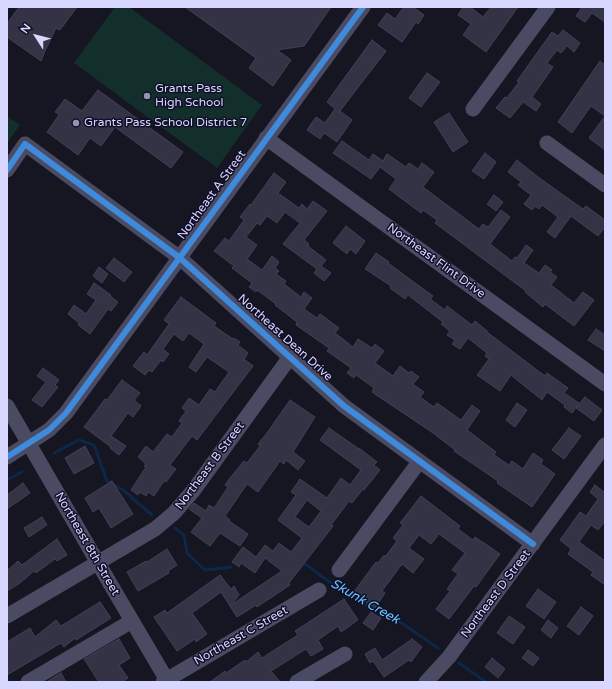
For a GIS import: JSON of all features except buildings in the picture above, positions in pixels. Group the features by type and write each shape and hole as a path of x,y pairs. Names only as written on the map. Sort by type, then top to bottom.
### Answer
{"street":[{"name":"Northeast A Street","path":"7,457 49,430 66,413 363,7"},
{"path":"473,109 548,7"},
{"name":"Northeast Flint Drive","path":"266,138 605,384"},
{"path":"547,143 605,185"},
{"name":"Northeast Dean Drive","path":"7,170 25,144 180,258 344,406 533,544"},
{"name":"Northeast B Street","path":"7,616 155,529 174,514 290,357"},
{"name":"Northeast 8th Street","path":"7,406 166,681"},
{"name":"Northeast D Street","path":"426,682 449,657 605,445"},
{"path":"340,570 419,462"},
{"name":"Northeast C Street","path":"166,681 319,590"},
{"path":"28,682 132,621"},
{"path":"297,682 345,654"}],"green space":[{"path":"115,7 129,7 262,105 217,168 74,63"},
{"path":"7,116 20,125 7,143"}],"waterway":[{"name":"Skunk Creek","path":"54,453 79,440 94,445 107,481 123,490 152,515"},
{"name":"Skunk Creek","path":"7,480 22,472"},
{"name":"Skunk Creek","path":"175,528 184,535 187,553 205,570 231,567"},
{"name":"Skunk Creek","path":"301,562 336,587 370,607 384,611 438,648"},
{"name":"Skunk Creek","path":"459,663 486,682"}],"cycle path":[{"path":"7,457 49,430 66,413 363,7"},
{"path":"7,170 25,144 180,258 344,406 533,544"}],"place":[{"name":"Grants Pass High School","path":"147,96"},
{"name":"Grants Pass School District 7","path":"76,123"}]}
